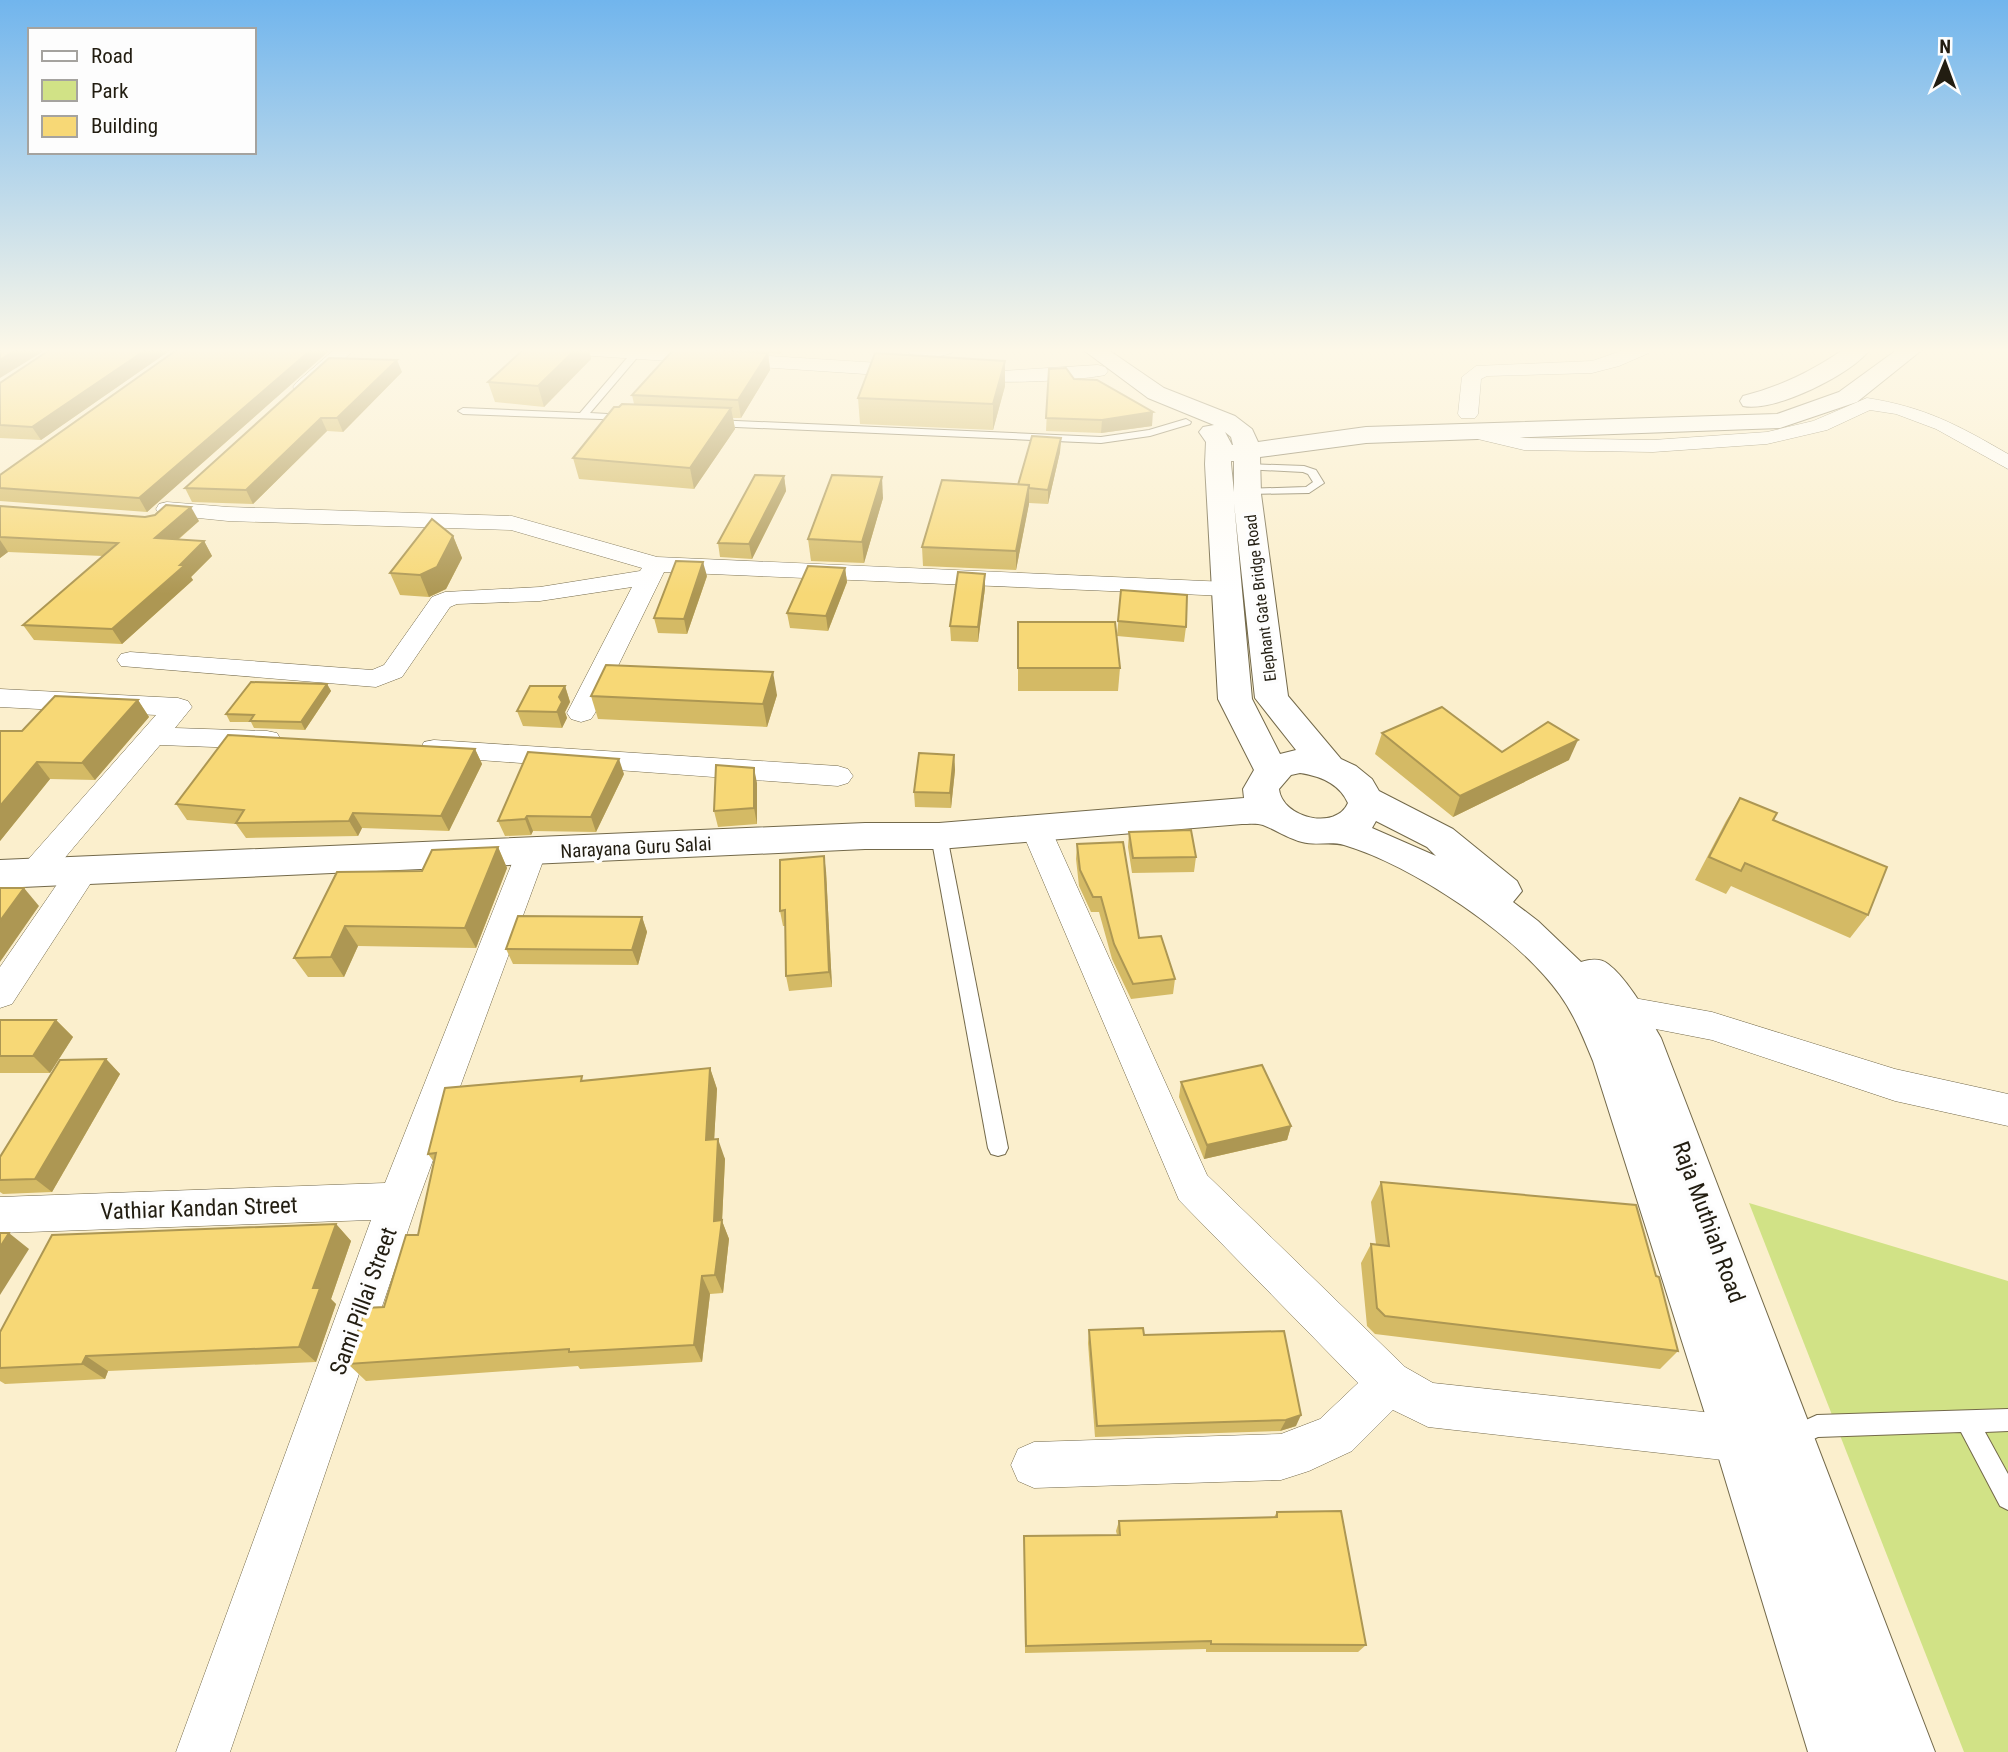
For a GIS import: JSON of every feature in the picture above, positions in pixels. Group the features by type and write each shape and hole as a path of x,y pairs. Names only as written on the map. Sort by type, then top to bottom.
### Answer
{"main road":[{"path":"1208,431 1238,457"},
{"path":"1229,431 1238,457"},
{"path":"1238,457 1321,431"},
{"path":"1238,457 1301,444 1403,431"},
{"name":"Elephant Gate Bridge Road","path":"1238,457 1227,589 1235,699 1272,772 1291,763 1328,766"},
{"name":"Elephant Gate Bridge Road","path":"1238,457 1272,698 1328,766 1354,780 1352,815"},
{"path":"1272,772 1264,780 1261,790 1271,813 1284,823 1301,830 1320,833 1352,815"},
{"name":"Narayana Guru Salai","path":"18,873 531,853 865,836 939,836 1242,811 1271,813"},
{"name":"Raja Muthiah Road","path":"1352,815 1374,842 1467,890 1544,947 1646,1051 1903,1752"},
{"name":"Raja Muthiah Road","path":"1605,1007 1615,1061 1741,1439 1840,1752"}],"street":[{"path":"1490,431 1524,444 1653,446 1767,438 1799,431"},
{"path":"1953,431 2008,463"},
{"path":"187,491 160,516 228,514 512,523 653,570"},
{"path":"130,660 376,679 393,671 441,602 454,597 540,594 653,570 1227,589"},
{"path":"581,713 653,570"},
{"path":"0,698 178,707 153,736 18,873"},
{"path":"153,736 290,741"},
{"path":"412,747 838,776"},
{"path":"1036,829 1193,1187 1389,1383 1428,1405 1741,1439"},
{"name":"Sami Pillai Street","path":"203,1752 398,1201 531,853"},
{"path":"0,994 82,872"},
{"path":"1605,1007 1712,1026 1895,1085 2008,1110"},
{"name":"Vathiar Kandan Street","path":"0,1215 398,1201"},
{"path":"1034,1465 1281,1457 1310,1448 1336,1435 1389,1383"}],"lane":[{"path":"898,431 1101,440 1157,431"},
{"path":"1238,457 1304,469 1312,472 1319,483 1309,490 1238,457"},
{"path":"939,836 998,1148"},
{"path":"1789,1439 1817,1426 2008,1420"},
{"path":"1967,1421 2008,1498"}],"green space":[{"path":"1749,1203 2008,1281 2008,1752 1964,1752"}],"building":[{"path":"62,431 217,431 139,498 0,488 0,475"},
{"path":"248,431 308,431 246,490 185,488"},
{"path":"595,431 715,431 690,468 573,458"},
{"path":"1032,436 1061,438 1048,490 1018,485"},
{"path":"755,475 784,476 749,544 718,543"},
{"path":"832,475 882,477 862,542 808,539"},
{"path":"942,480 1029,485 1016,551 922,547"},
{"path":"166,505 191,507 155,538 204,541 180,565 185,565 112,629 23,625 118,543 0,537 0,506 145,517 155,515"},
{"path":"432,519 453,536 437,567 420,575 390,573"},
{"path":"676,561 703,562 684,619 654,618"},
{"path":"808,566 845,568 826,616 787,613"},
{"path":"958,572 985,574 978,627 950,626"},
{"path":"1121,590 1187,595 1186,627 1118,621"},
{"path":"1018,622 1115,622 1120,668 1018,668"},
{"path":"606,665 773,672 763,704 591,696"},
{"path":"251,682 327,684 301,722 250,721 254,715 226,714"},
{"path":"530,686 565,686 559,697 562,702 557,712 517,711"},
{"path":"55,696 138,700 82,763 37,762 0,806 0,731 22,731"},
{"path":"1442,707 1502,752 1548,722 1578,740 1460,796 1382,733"},
{"path":"228,735 475,749 441,816 353,813 349,821 236,823 244,810 176,804"},
{"path":"528,752 619,759 591,817 527,816 525,819 498,821"},
{"path":"919,753 954,755 950,793 914,792"},
{"path":"716,765 754,768 754,808 714,811"},
{"path":"1740,798 1777,813 1773,820 1887,867 1868,915 1745,863 1741,871 1709,857"},
{"path":"1191,830 1196,857 1133,858 1129,832"},
{"path":"1123,842 1139,938 1161,936 1175,979 1133,984 1114,944 1101,897 1093,897 1080,870 1077,844"},
{"path":"498,847 465,928 345,926 331,957 294,958 337,872 422,871 432,850"},
{"path":"824,856 829,972 786,976 785,910 780,911 780,860"},
{"path":"0,888 24,888 0,921"},
{"path":"518,916 642,917 632,950 506,949"},
{"path":"0,1020 56,1020 33,1056 0,1056"},
{"path":"106,1059 35,1179 0,1180 0,1157 60,1060"},
{"path":"1262,1065 1291,1126 1207,1145 1181,1082"},
{"path":"710,1068 706,1140 718,1139 714,1221 722,1220 715,1275 702,1276 694,1345 569,1352 569,1349 348,1364 365,1308 384,1307 406,1235 418,1235 436,1153 428,1154 445,1088 582,1076 581,1081"},
{"path":"1381,1182 1636,1205 1656,1276 1659,1277 1678,1351 1385,1316 1377,1308 1371,1244 1389,1246"},
{"path":"336,1224 313,1288 320,1288 299,1347 86,1356 82,1364 0,1368 0,1332 52,1235"},
{"path":"0,1233 9,1233 0,1247"},
{"path":"1143,1328 1144,1335 1284,1331 1301,1415 1286,1420 1097,1426 1089,1330"},
{"path":"1341,1511 1366,1645 1211,1644 1211,1641 1026,1646 1024,1536 1120,1535 1119,1521 1277,1517 1277,1512"}]}
